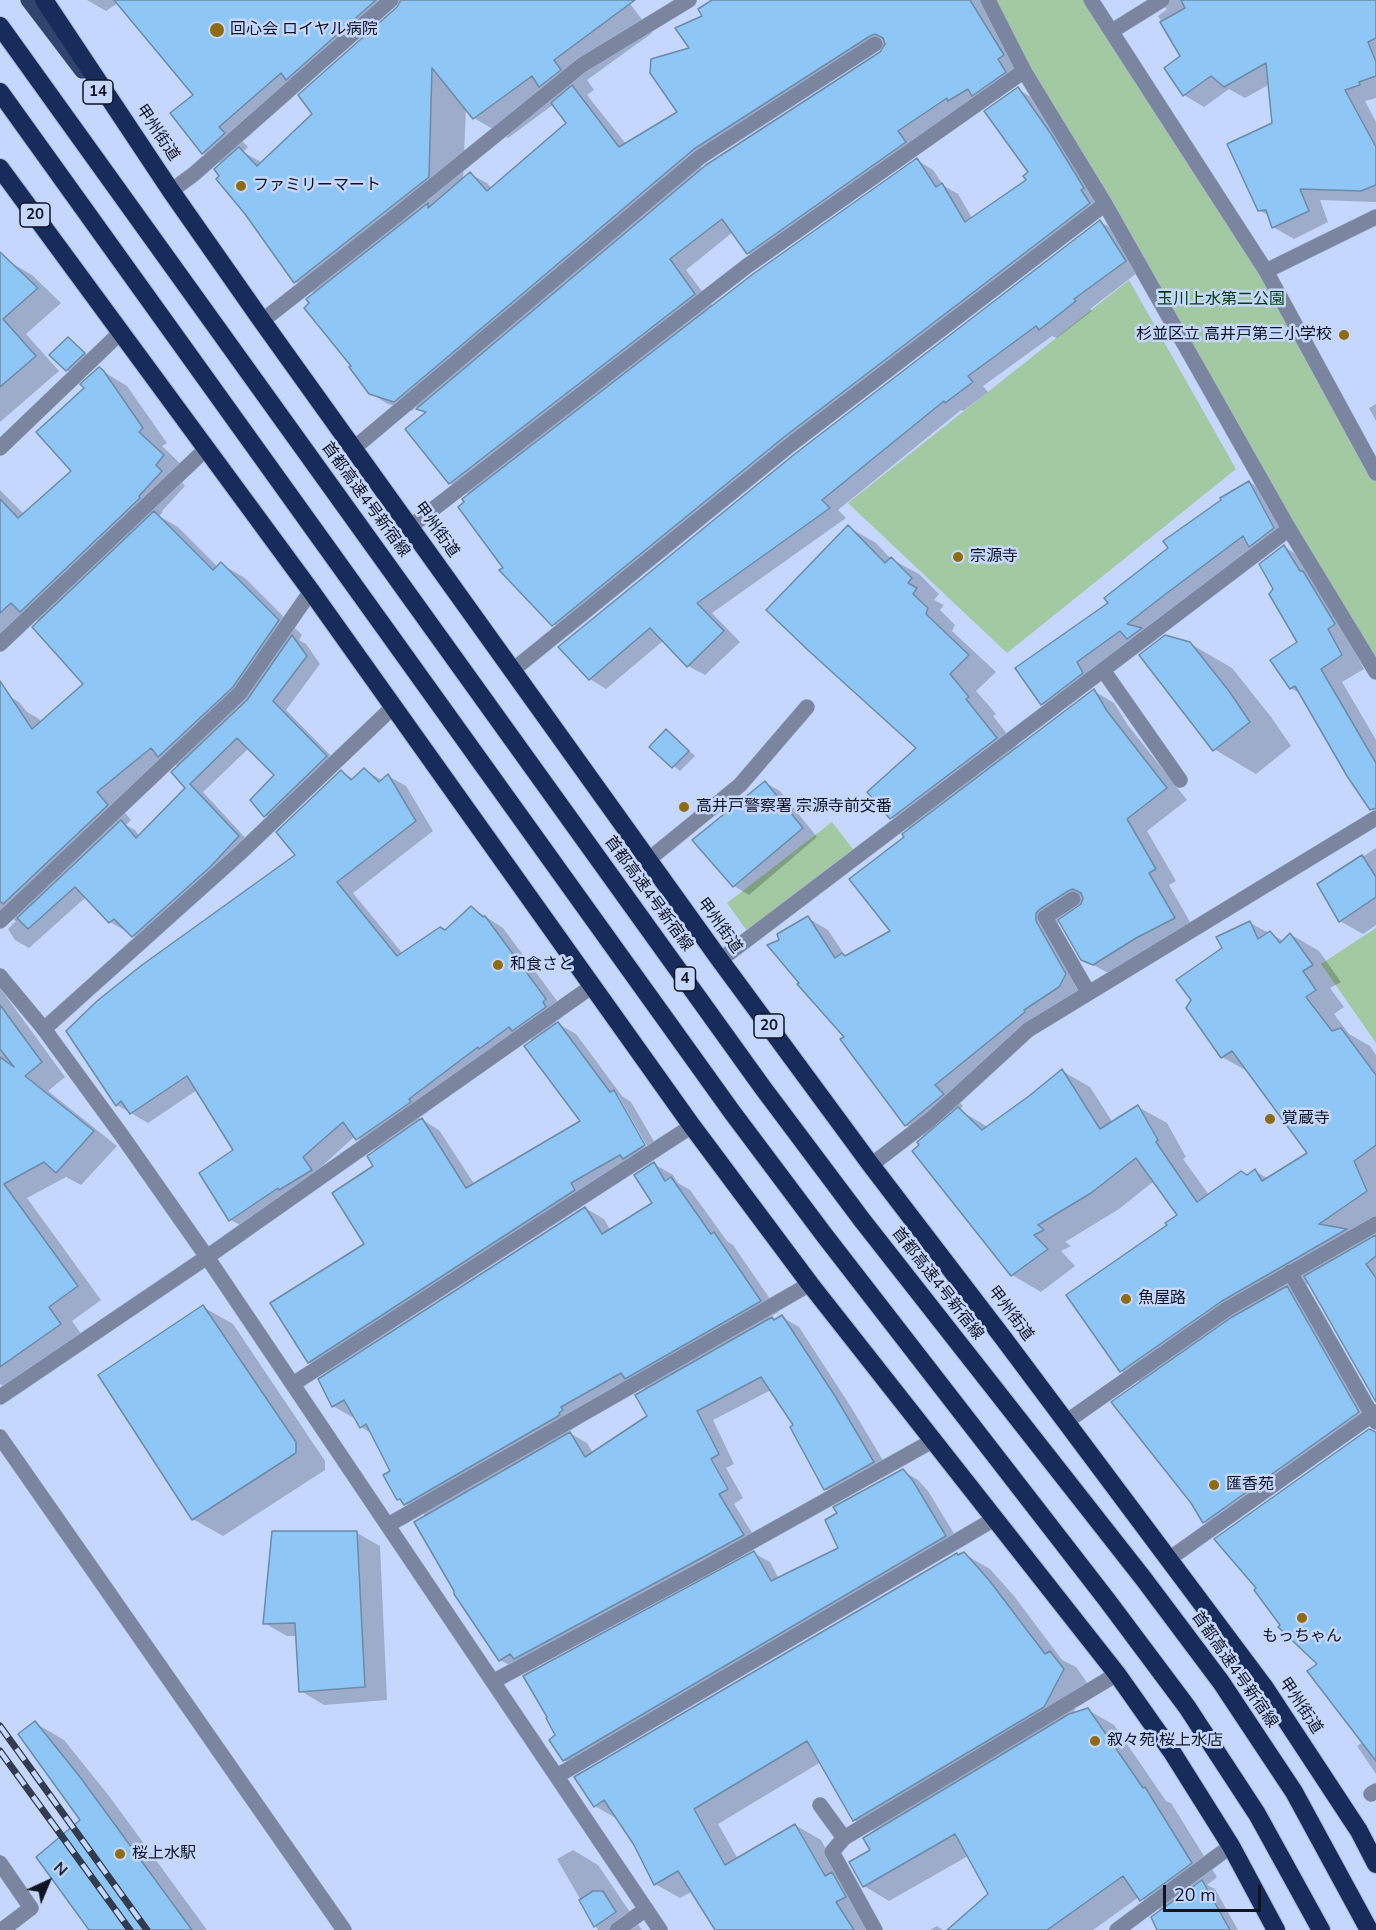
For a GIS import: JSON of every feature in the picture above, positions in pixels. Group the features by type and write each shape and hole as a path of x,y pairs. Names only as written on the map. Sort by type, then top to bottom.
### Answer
{"highway":[{"name":"甲州街道","path":"44,0 169,187 352,449 720,960 871,1165 1265,1688 1359,1831 1376,1864"},
{"name":"首都高速4号新宿線","path":"0,26 763,1088 862,1220 1143,1578 1221,1682 1294,1792 1369,1930"},
{"name":"4","path":"0,92 739,1121 839,1255 1107,1600 1187,1707 1257,1814 1321,1930"},
{"name":"20","path":"0,168 311,591 692,1126 810,1284 1118,1674 1172,1752 1231,1846 1276,1930"}],"main road":[{"name":"14","path":"27,0 169,187"},
{"path":"0,159 70,262"}],"street":[{"path":"169,187 194,174 391,0"},
{"path":"262,321 388,223 582,65 689,0"},
{"path":"988,0 1024,71 1105,204 1289,529 1376,672"},
{"path":"1091,0 1266,272 1376,473"},
{"path":"1112,31 1162,0"},
{"path":"352,449 700,157 875,44"},
{"path":"410,527 747,266 1024,71"},
{"path":"513,670 790,445 1105,204"},
{"path":"1266,272 1376,217"},
{"path":"0,448 121,332"},
{"path":"0,644 207,448"},
{"path":"720,960 1289,529"},
{"path":"0,921 240,693 311,591"},
{"path":"1102,670 1179,780"},
{"path":"648,860 740,784 807,707"},
{"path":"44,1029 239,854 393,708"},
{"path":"871,1165 931,1119 1028,1030 1376,818"},
{"path":"1073,899 1045,917 1088,992"},
{"path":"0,978 44,1029 207,1257 660,1930"},
{"path":"0,1397 207,1257 591,987"},
{"path":"293,1384 692,1126"},
{"path":"1066,1422 1227,1309 1376,1224"},
{"path":"1169,1559 1374,1416 1290,1272"},
{"path":"388,1525 810,1284"},
{"path":"0,1437 344,1930"},
{"path":"494,1681 710,1565 934,1440"},
{"path":"557,1776 996,1518"},
{"path":"874,1930 831,1852 844,1838 1118,1674"},
{"path":"820,1805 844,1838"},
{"path":"1117,1930 1231,1846"},
{"path":"0,1863 31,1908 2,1930"},
{"path":"617,1930 646,1909"}],"green space":[{"name":"玉川上水第二公園","path":"988,0 1091,0 1266,271 1376,473 1376,670"},
{"path":"1129,280 1236,469 1007,653 848,503"},
{"path":"832,822 853,849 747,931 727,903"},
{"path":"1376,928 1376,1043 1321,964"}],"building":[{"path":"114,0 376,0 286,80 281,73 219,127 225,133 202,154 170,113 193,95"},
{"path":"401,0 635,0 554,60 561,70 539,87 532,76 473,119 432,68 429,177 294,283 245,214 216,179 219,176 214,169 239,147 257,166 312,114 298,95 397,7"},
{"path":"712,0 970,0 1004,55 998,59 1006,72 972,96 968,89 948,101 947,98 898,131 906,142 747,254 722,219 670,259 695,294 449,484 405,429 426,412 416,409 706,165 880,52 885,44 883,38 875,34 870,36 694,149 394,402 369,394 349,367 351,366 304,308 309,303 306,299 428,203 428,208 470,172 487,191 566,123 551,103 572,85 619,147 677,112 650,73 651,59 689,48 675,28 702,16 698,9"},
{"path":"1181,0 1376,0 1376,38 1368,42 1376,62 1376,76 1345,90 1376,147 1376,185 1361,191 1300,189 1309,211 1272,228 1266,210 1258,211 1227,144 1272,123 1266,63 1224,87 1211,76 1183,96 1164,68 1180,56 1160,22 1185,8"},
{"path":"1018,87 1051,134 1084,188 1081,190 1090,203 784,437 552,626 499,570 503,568 458,507 464,502 462,499 753,274 917,158 936,187 942,183 965,222 1026,180 1023,176 1028,172 984,111"},
{"path":"1100,220 1126,261 1074,299 1076,301 1039,330 1036,326 968,376 973,382 945,403 944,401 822,500 830,508 697,603 724,631 687,667 650,628 589,680 558,647 796,453"},
{"path":"0,252 38,288 3,319 36,356 0,387"},
{"path":"68,337 85,353 66,371 49,355"},
{"path":"99,367 143,428 139,432 164,455 156,465 162,471 139,496 140,498 20,612 11,603 0,613 0,499 18,518 71,471 36,432 84,388 80,384"},
{"path":"1249,481 1274,528 1249,547 1243,536 1163,596 1127,624 1142,628 1127,639 1120,631 1077,662 1083,673 1041,705 1015,668 1108,603 1104,598 1168,548 1163,541 1221,500 1220,498"},
{"path":"154,511 213,570 221,562 279,620 233,687 158,757 151,748 97,792 108,805 3,904 0,901 0,681 32,729 83,684 32,627"},
{"path":"848,525 885,563 891,557 912,578 908,583 917,588 913,594 928,608 926,614 969,655 950,674 969,697 966,699 997,738 890,819 867,792 916,748 766,610"},
{"path":"1284,545 1300,571 1303,571 1335,624 1328,629 1342,655 1321,669 1376,763 1376,808 1370,810 1347,776 1295,686 1290,689 1270,660 1297,642 1269,594 1273,589 1259,564"},
{"path":"292,635 307,656 273,701 327,756 264,817 250,800 274,775 237,738 190,784 239,836 210,867 132,937 114,919 109,923 75,887 28,929 17,918 121,820 136,838 185,788 171,772 247,700"},
{"path":"1165,635 1190,642 1250,722 1213,751 1139,655"},
{"path":"1094,689 1107,711 1167,788 1127,819 1156,869 1149,873 1175,918 1136,938 1093,965 1081,960 1058,920 1081,904 1083,898 1081,893 1073,889 1040,909 1036,913 1036,921 1066,974 1059,987 1024,1010 1025,1012 935,1085 944,1094 905,1126 840,1039 844,1037 797,984 799,983 767,945 779,940 777,934 808,916 835,958 842,953 845,956 890,931 849,879 904,837 902,834"},
{"path":"666,729 689,751 672,768 649,747"},
{"path":"364,768 379,782 388,774 416,821 337,882 397,956 440,927 445,930 471,906 483,917 485,916 546,999 543,1002 546,1007 512,1031 509,1027 479,1049 478,1047 409,1099 411,1102 356,1140 343,1122 303,1157 312,1170 279,1190 278,1188 229,1221 199,1173 233,1150 187,1076 130,1114 121,1101 116,1106 66,1031 97,1001 142,965 295,855 276,832 341,770 351,780"},
{"path":"765,781 803,828 733,887 692,840"},
{"path":"1362,855 1376,877 1376,897 1339,922 1317,884"},
{"path":"1250,921 1258,939 1270,931 1280,943 1290,933 1313,965 1303,971 1316,990 1306,997 1332,1031 1341,1028 1376,1075 1376,1145 1354,1161 1367,1191 1319,1224 1347,1229 1222,1301 1120,1372 1066,1295 1167,1225 1165,1223 1177,1215 1136,1158 1091,1193 1038,1225 1044,1230 1034,1235 1048,1249 1011,1276 912,1151 919,1145 917,1142 958,1107 982,1130 1062,1069 1100,1129 1138,1105 1158,1140 1156,1142 1197,1202 1241,1171 1247,1175 1255,1169 1262,1181 1307,1153 1232,1051 1221,1058 1186,1008 1191,1000 1176,980 1222,948 1216,937"},
{"path":"0,1005 42,1062 25,1076 94,1131 56,1173 44,1162 4,1184 78,1286 49,1307 61,1324 0,1367 0,1057 14,1067 0,1049"},
{"path":"558,1022 610,1092 614,1090 645,1145 623,1159 620,1155 571,1183 575,1190 308,1363 270,1303 364,1244 332,1193 373,1166 367,1156 422,1118 466,1188 580,1121 524,1046"},
{"path":"654,1162 665,1181 671,1177 711,1234 714,1232 761,1301 625,1379 621,1373 561,1407 563,1410 559,1413 560,1415 404,1505 400,1499 397,1500 383,1475 390,1471 366,1424 360,1428 344,1400 332,1407 318,1379 585,1207 602,1234 652,1203 634,1175"},
{"path":"1376,1235 1376,1256 1366,1264 1376,1278 1376,1402 1304,1276"},
{"path":"1287,1286 1359,1412 1203,1523 1191,1503 1111,1402 1232,1317"},
{"path":"203,1305 296,1442 296,1453 192,1520 98,1375"},
{"path":"782,1315 835,1396 874,1462 824,1490 790,1427 793,1425 761,1377 697,1411 719,1454 711,1459 728,1489 719,1494 744,1535 514,1659 510,1654 499,1661 454,1594 414,1522 570,1432 585,1457 647,1416 635,1395 772,1317 774,1320"},
{"path":"1369,1429 1376,1432 1376,1761 1307,1671 1317,1664 1278,1627 1280,1625 1254,1590 1256,1588 1214,1539"},
{"path":"903,1469 913,1481 946,1536 563,1761 549,1740 555,1735 547,1717 523,1676 754,1551 771,1581 838,1548 825,1520 837,1513 833,1507"},
{"path":"272,1531 357,1531 365,1687 299,1692 295,1623 263,1624"},
{"path":"964,1552 989,1580 1045,1654 1050,1651 1064,1669 1044,1707 853,1821 807,1741 694,1809 725,1865 795,1824 825,1876 832,1872 846,1897 836,1902 854,1930 715,1930 678,1871 654,1885 634,1845 604,1800 594,1807 574,1777 957,1553 958,1555"},
{"path":"1088,1708 1143,1788 1145,1787 1192,1863 1140,1901 1123,1876 1047,1930 947,1930 988,1894 955,1834 863,1887 849,1862 870,1850 863,1838 1069,1714"},
{"path":"35,1721 80,1777 192,1930 89,1930 36,1857 80,1820 18,1734"},
{"path":"1202,1880 1230,1930 1157,1930 1151,1917"},
{"path":"593,1891 603,1891 616,1912 594,1927 579,1900"}],"railway":[{"path":"0,1726 147,1930"},
{"path":"0,1751 130,1930"}],"place":[{"name":"回心会 ロイヤル病院","path":"217,30"},
{"name":"ファミリーマート","path":"241,186"},
{"name":"杉並区立 高井戸第三小学校","path":"1344,335"},
{"name":"宗源寺","path":"958,557"},
{"name":"高井戸警察署 宗源寺前交番","path":"684,807"},
{"name":"和食さと","path":"498,965"},
{"name":"覚蔵寺","path":"1270,1119"},
{"name":"魚屋路","path":"1126,1299"},
{"name":"匯香苑","path":"1214,1485"},
{"name":"もっちゃん","path":"1302,1618"},
{"name":"叙々苑 桜上水店","path":"1095,1741"},
{"name":"桜上水駅","path":"120,1854"}]}
